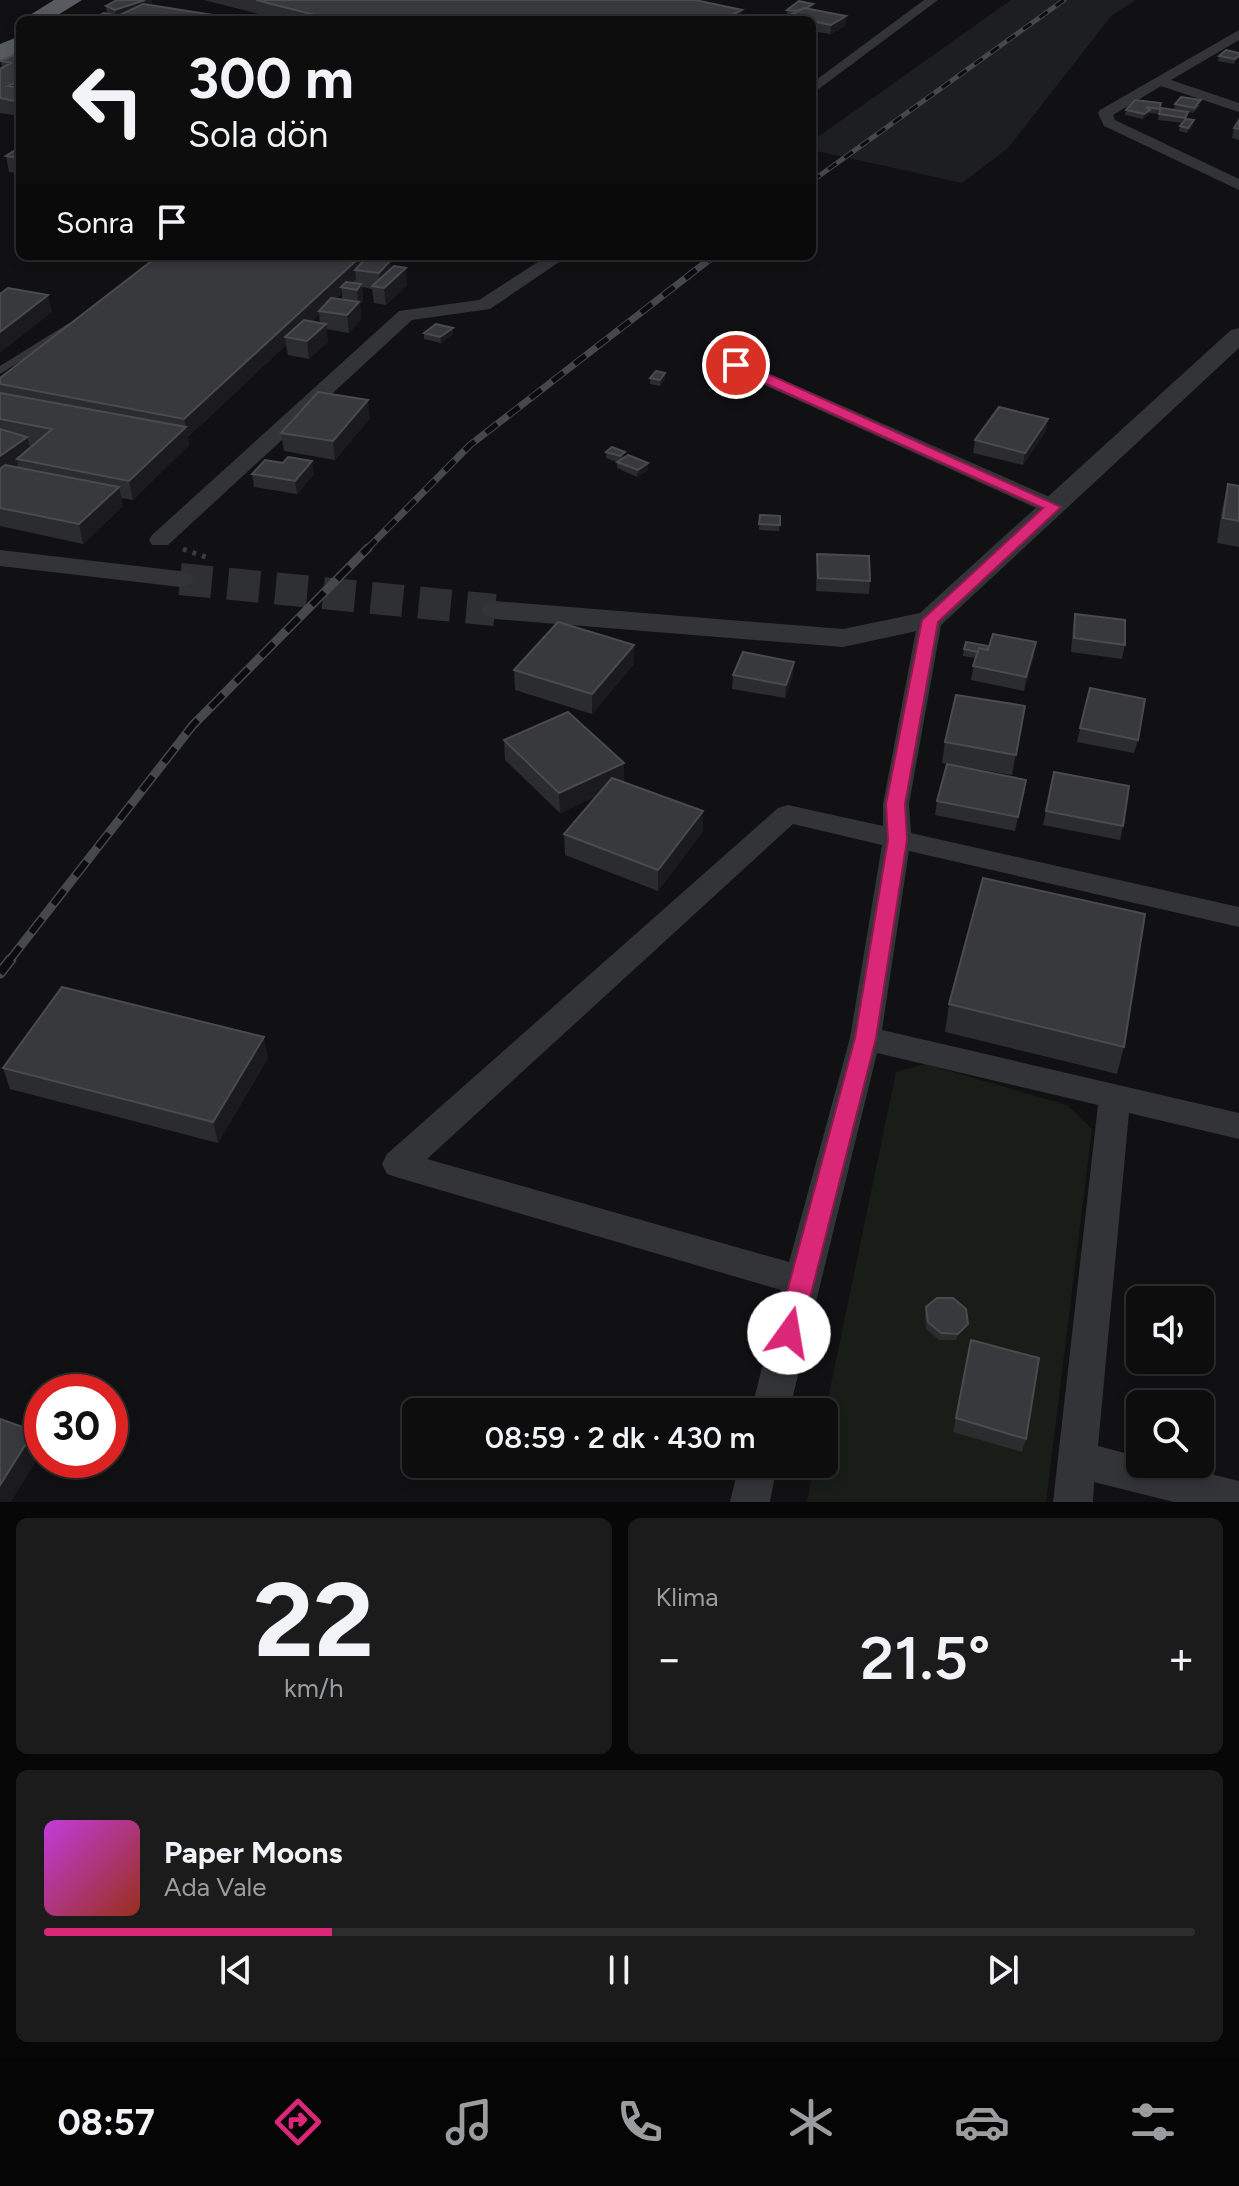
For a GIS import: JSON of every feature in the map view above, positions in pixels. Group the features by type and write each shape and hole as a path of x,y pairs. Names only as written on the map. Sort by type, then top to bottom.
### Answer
{"highway":[{"path":"41,16 71,0"},
{"path":"68,16 97,0"}],"street":[{"path":"816,87 932,0"},
{"path":"1239,34 1105,113 1109,123 1239,185"},
{"path":"1215,48 1239,54"},
{"path":"1159,81 1239,108"},
{"path":"160,540 406,315 484,305 553,260"},
{"path":"495,610 843,638 930,620 1239,335"},
{"path":"736,365 1053,507"},
{"path":"0,558 180,579"},
{"path":"773,1398 865,1038 897,840 896,804 930,620"},
{"path":"801,1281 399,1164 788,814 1239,917"},
{"path":"865,1038 1239,1126"},
{"path":"1073,1502 1115,1096"},
{"path":"1077,1459 1239,1500"},
{"path":"750,1502 755,1478"}],"lane":[{"path":"0,371 78,321"}],"shaded area":[{"path":"1011,0 1136,0 1112,15 1008,148 962,183 816,151 816,138"},
{"path":"925,1064 1067,1105 1092,1129 1046,1502 807,1502 811,1478 838,1478 838,1398 828,1398 896,1072"}],"building":[{"path":"117,0 145,0 115,10 106,6"},
{"path":"256,0 695,0 742,10 730,16 319,16"},
{"path":"799,1 813,4 797,11 787,10"},
{"path":"143,4 220,16 118,16"},
{"path":"804,8 846,16 831,25 816,22 816,16 788,16"},
{"path":"1226,50 1239,53 1239,56 1235,59 1219,56"},
{"path":"16,54 16,83 8,86 16,87 16,101 0,98 0,69 11,63 1,61"},
{"path":"1181,97 1201,100 1194,108 1175,104"},
{"path":"1135,100 1161,103 1159,109 1146,107 1150,110 1144,114 1126,110"},
{"path":"1161,108 1188,112 1185,118 1159,114"},
{"path":"1186,119 1194,120 1188,128 1180,126"},
{"path":"153,260 357,260 184,419 0,384 0,378"},
{"path":"364,260 390,261 379,273 355,270"},
{"path":"394,266 406,268 384,288 372,286"},
{"path":"346,282 361,284 357,290 341,287"},
{"path":"8,288 48,295 0,332 0,294"},
{"path":"331,298 359,302 347,315 319,311"},
{"path":"304,320 326,324 307,341 285,337"},
{"path":"436,324 453,328 440,337 424,333"},
{"path":"656,371 665,373 660,380 650,378"},
{"path":"318,392 368,400 333,441 281,433"},
{"path":"0,393 186,427 129,481 17,459 52,429 0,419"},
{"path":"999,407 1048,419 1025,453 975,440"},
{"path":"0,429 27,437 0,456"},
{"path":"612,447 625,452 620,456 606,452"},
{"path":"628,455 648,463 638,470 617,462"},
{"path":"288,457 312,461 295,481 252,474 265,460 283,463"},
{"path":"5,465 119,487 79,524 0,508 0,469"},
{"path":"1228,484 1239,486 1239,521 1223,518"},
{"path":"760,515 780,516 780,525 759,524"},
{"path":"817,554 869,556 870,581 818,578"},
{"path":"1075,614 1125,620 1125,645 1074,638"},
{"path":"558,622 634,645 592,694 514,670"},
{"path":"993,634 1036,642 1026,677 973,666 979,648 988,650"},
{"path":"966,642 988,646 987,650 964,649"},
{"path":"743,652 794,662 786,685 733,675"},
{"path":"1090,688 1145,699 1138,740 1080,728"},
{"path":"956,695 1025,706 1016,755 945,742"},
{"path":"568,712 624,763 559,793 504,740"},
{"path":"947,764 1026,780 1018,817 937,801"},
{"path":"1054,772 1129,786 1123,826 1046,811"},
{"path":"612,778 703,811 658,870 564,834"},
{"path":"983,878 1145,914 1124,1047 949,1004"},
{"path":"62,987 264,1037 213,1122 3,1068"},
{"path":"937,1298 953,1298 966,1309 968,1324 958,1334 941,1333 928,1322 926,1307"},
{"path":"971,1340 1039,1358 1026,1439 956,1418"},
{"path":"0,1419 24,1427 24,1447 0,1485"}],"tunnel":[{"path":"180,579 495,610"}],"railway":[{"path":"816,178 1064,0"},
{"path":"366,550 470,445 709,260"},
{"path":"9,961 193,725 368,548"},
{"path":"0,973 11,959"}],"route":[{"path":"736,365 1053,507 930,620 896,804 897,840 865,1038 789,1333"}]}
